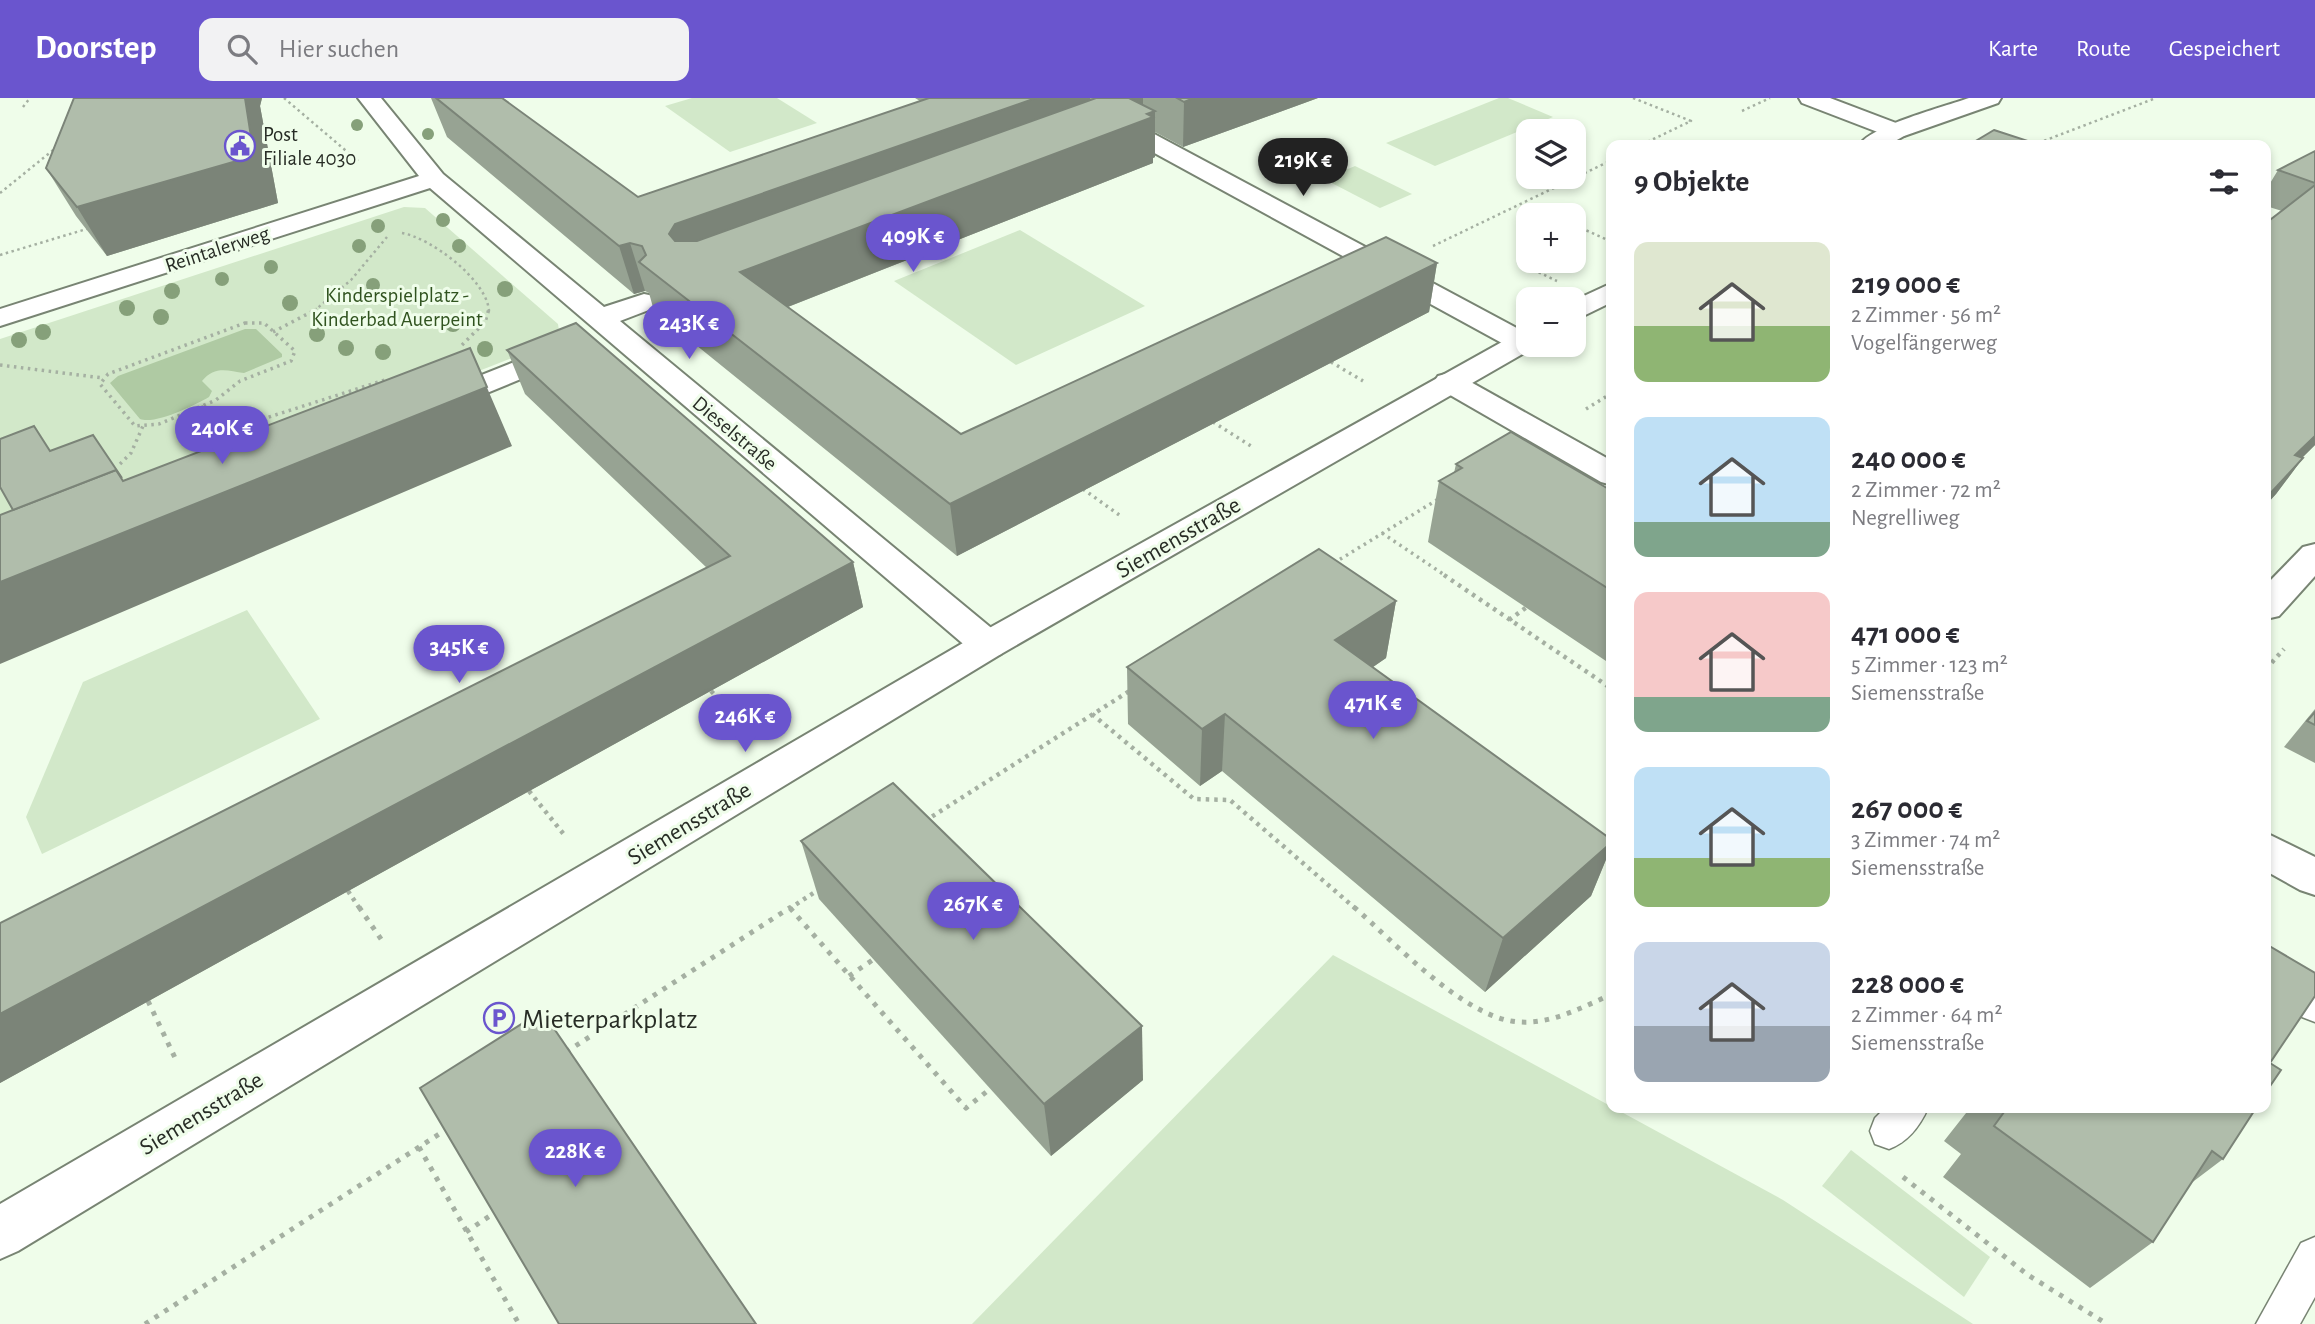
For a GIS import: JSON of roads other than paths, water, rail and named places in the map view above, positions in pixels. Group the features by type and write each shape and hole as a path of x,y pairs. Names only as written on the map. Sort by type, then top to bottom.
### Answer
{"street":[{"name":"Dieselstraße","path":"369,98 434,179 988,645"},
{"path":"1061,98 1516,335"},
{"path":"1810,98 1896,131"},
{"path":"1880,140 1896,131 1990,98"},
{"path":"1086,135 1151,111"},
{"name":"Reintalerweg","path":"0,318 434,179"},
{"path":"1586,306 1606,294"},
{"path":"414,413 607,325 644,302"},
{"name":"Siemensstraße","path":"0,1233 988,645 1516,345"},
{"path":"1449,383 1606,472"},
{"path":"2271,602 2315,555"},
{"path":"2271,853 2315,878"}],"lane":[{"path":"2271,979 2315,1006"},
{"path":"2277,1324 2315,1257"}],"place":[{"name":"Post Filiale 4030","path":"240,146"},
{"name":"Mieterparkplatz","path":"499,1018"}],"park label":[{"name":"Kinderspielplatz - Kinderbad Auerpeint","path":"397,307"}]}
